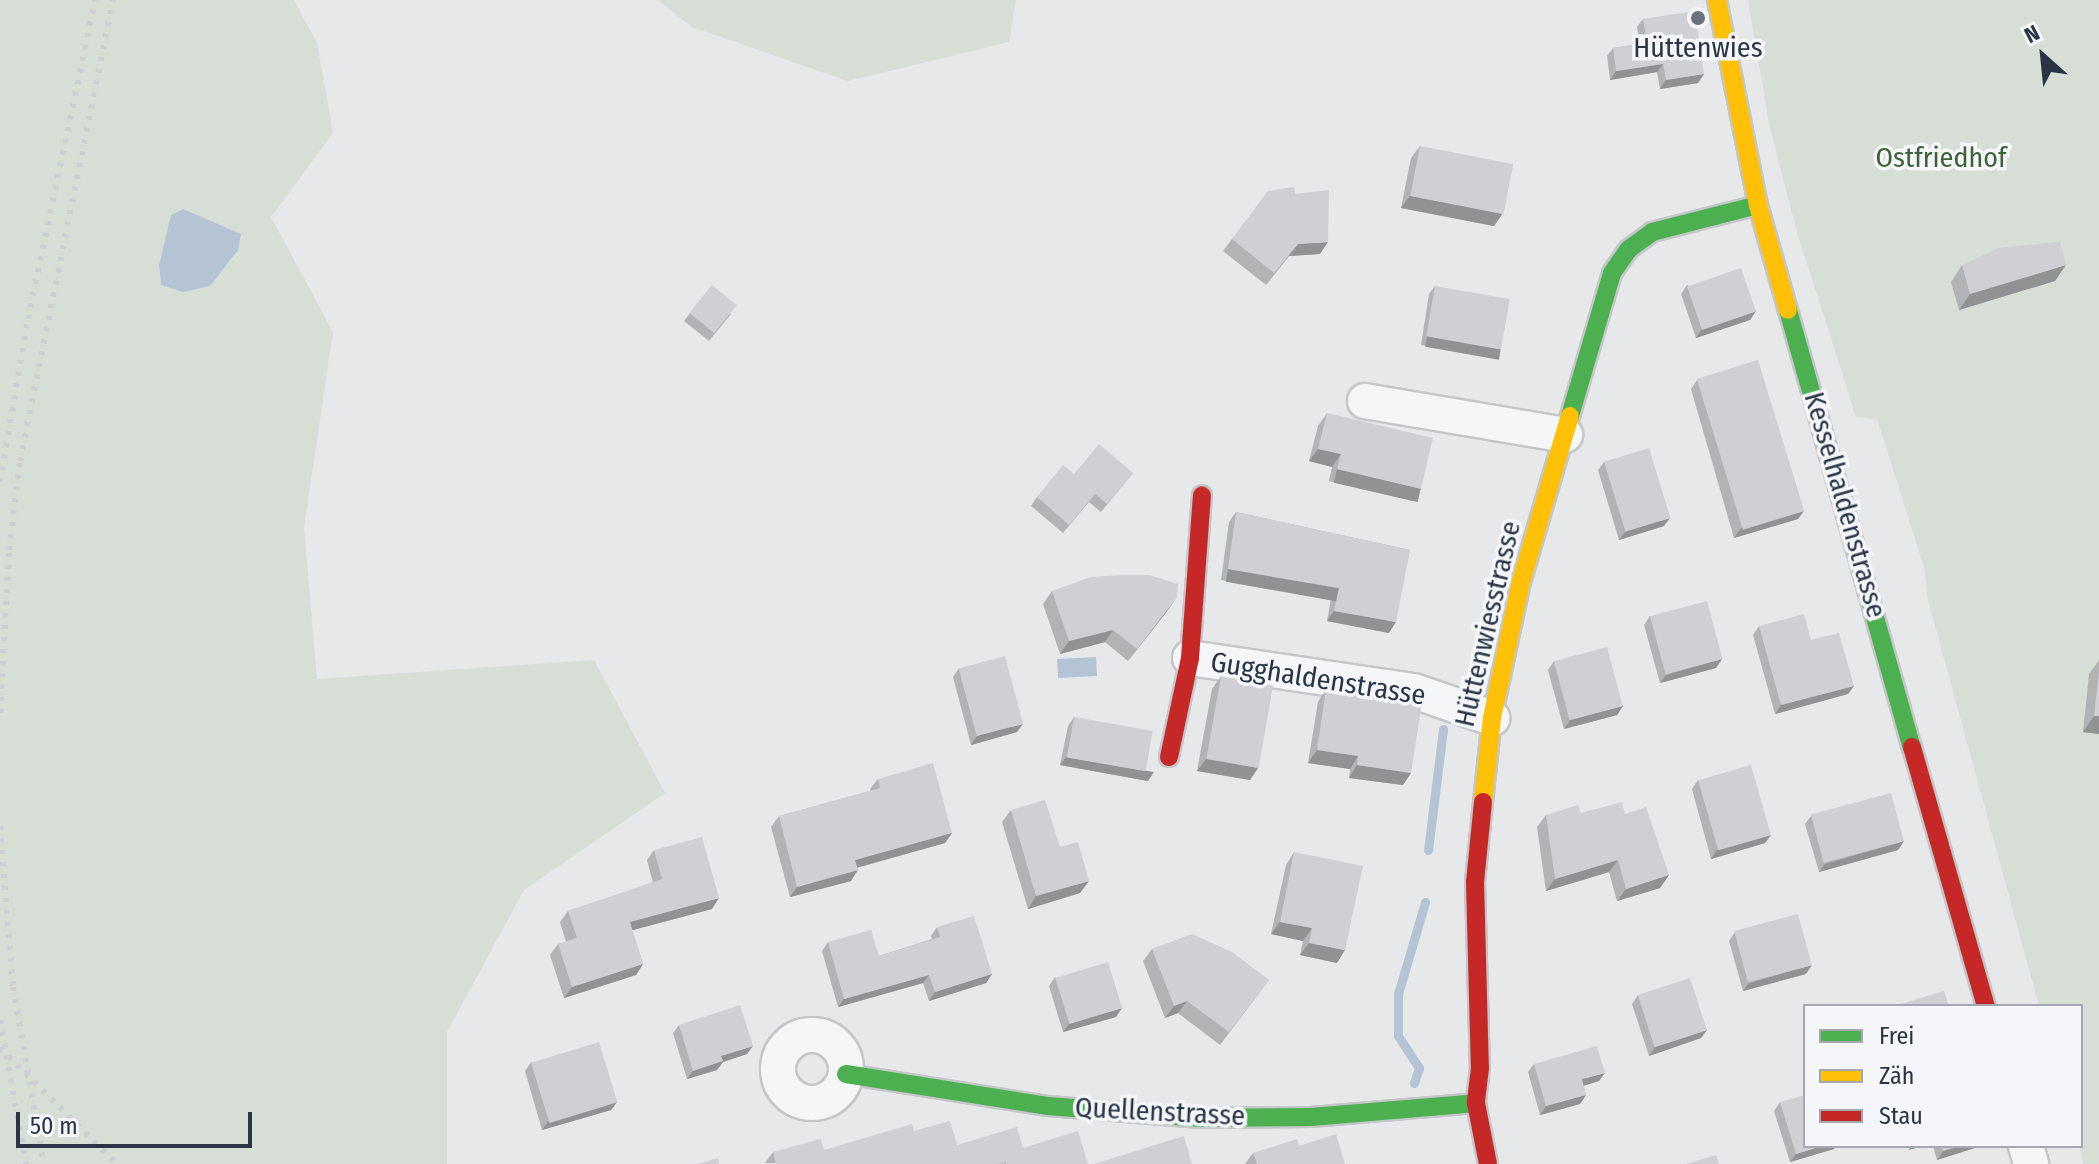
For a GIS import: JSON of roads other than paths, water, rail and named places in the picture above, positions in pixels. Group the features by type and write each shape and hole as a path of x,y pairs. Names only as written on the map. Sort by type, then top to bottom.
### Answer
{"street":[{"name":"Kesselhaldenstrasse","path":"1717,0 1758,205 1985,1004"},
{"name":"Hüttenwiesstrasse","path":"1488,1164 1476,1103 1480,1068 1475,882 1492,718 1521,582 1612,273 1629,249 1675,224 1758,205"},
{"path":"1365,401 1565,435"},
{"path":"1169,757 1190,658 1202,495"},
{"name":"Gugghaldenstrasse","path":"1190,658 1414,691 1492,718"},
{"name":"Quellenstrasse","path":"846,1074 1048,1106 1201,1118 1311,1117 1476,1103"}],"water":[{"path":"183,209 241,234 238,250 210,286 183,292 161,285 159,265 171,215"},
{"path":"1096,657 1097,676 1058,678 1057,659"}],"waterway":[{"path":"1428,850 1443,729"},
{"path":"1414,1083 1419,1068 1398,1036 1398,994 1425,902"}],"railway":[{"path":"0,482 28,319 95,0"},
{"path":"0,713 9,550 20,461 113,0"},
{"path":"0,826 13,987 44,1164"},
{"path":"0,1020 26,1164"},
{"path":"0,1048 117,1164"}],"place":[{"name":"Hüttenwies","path":"1698,18"}],"park label":[{"name":"Ostfriedhof","path":"1941,158"}]}
